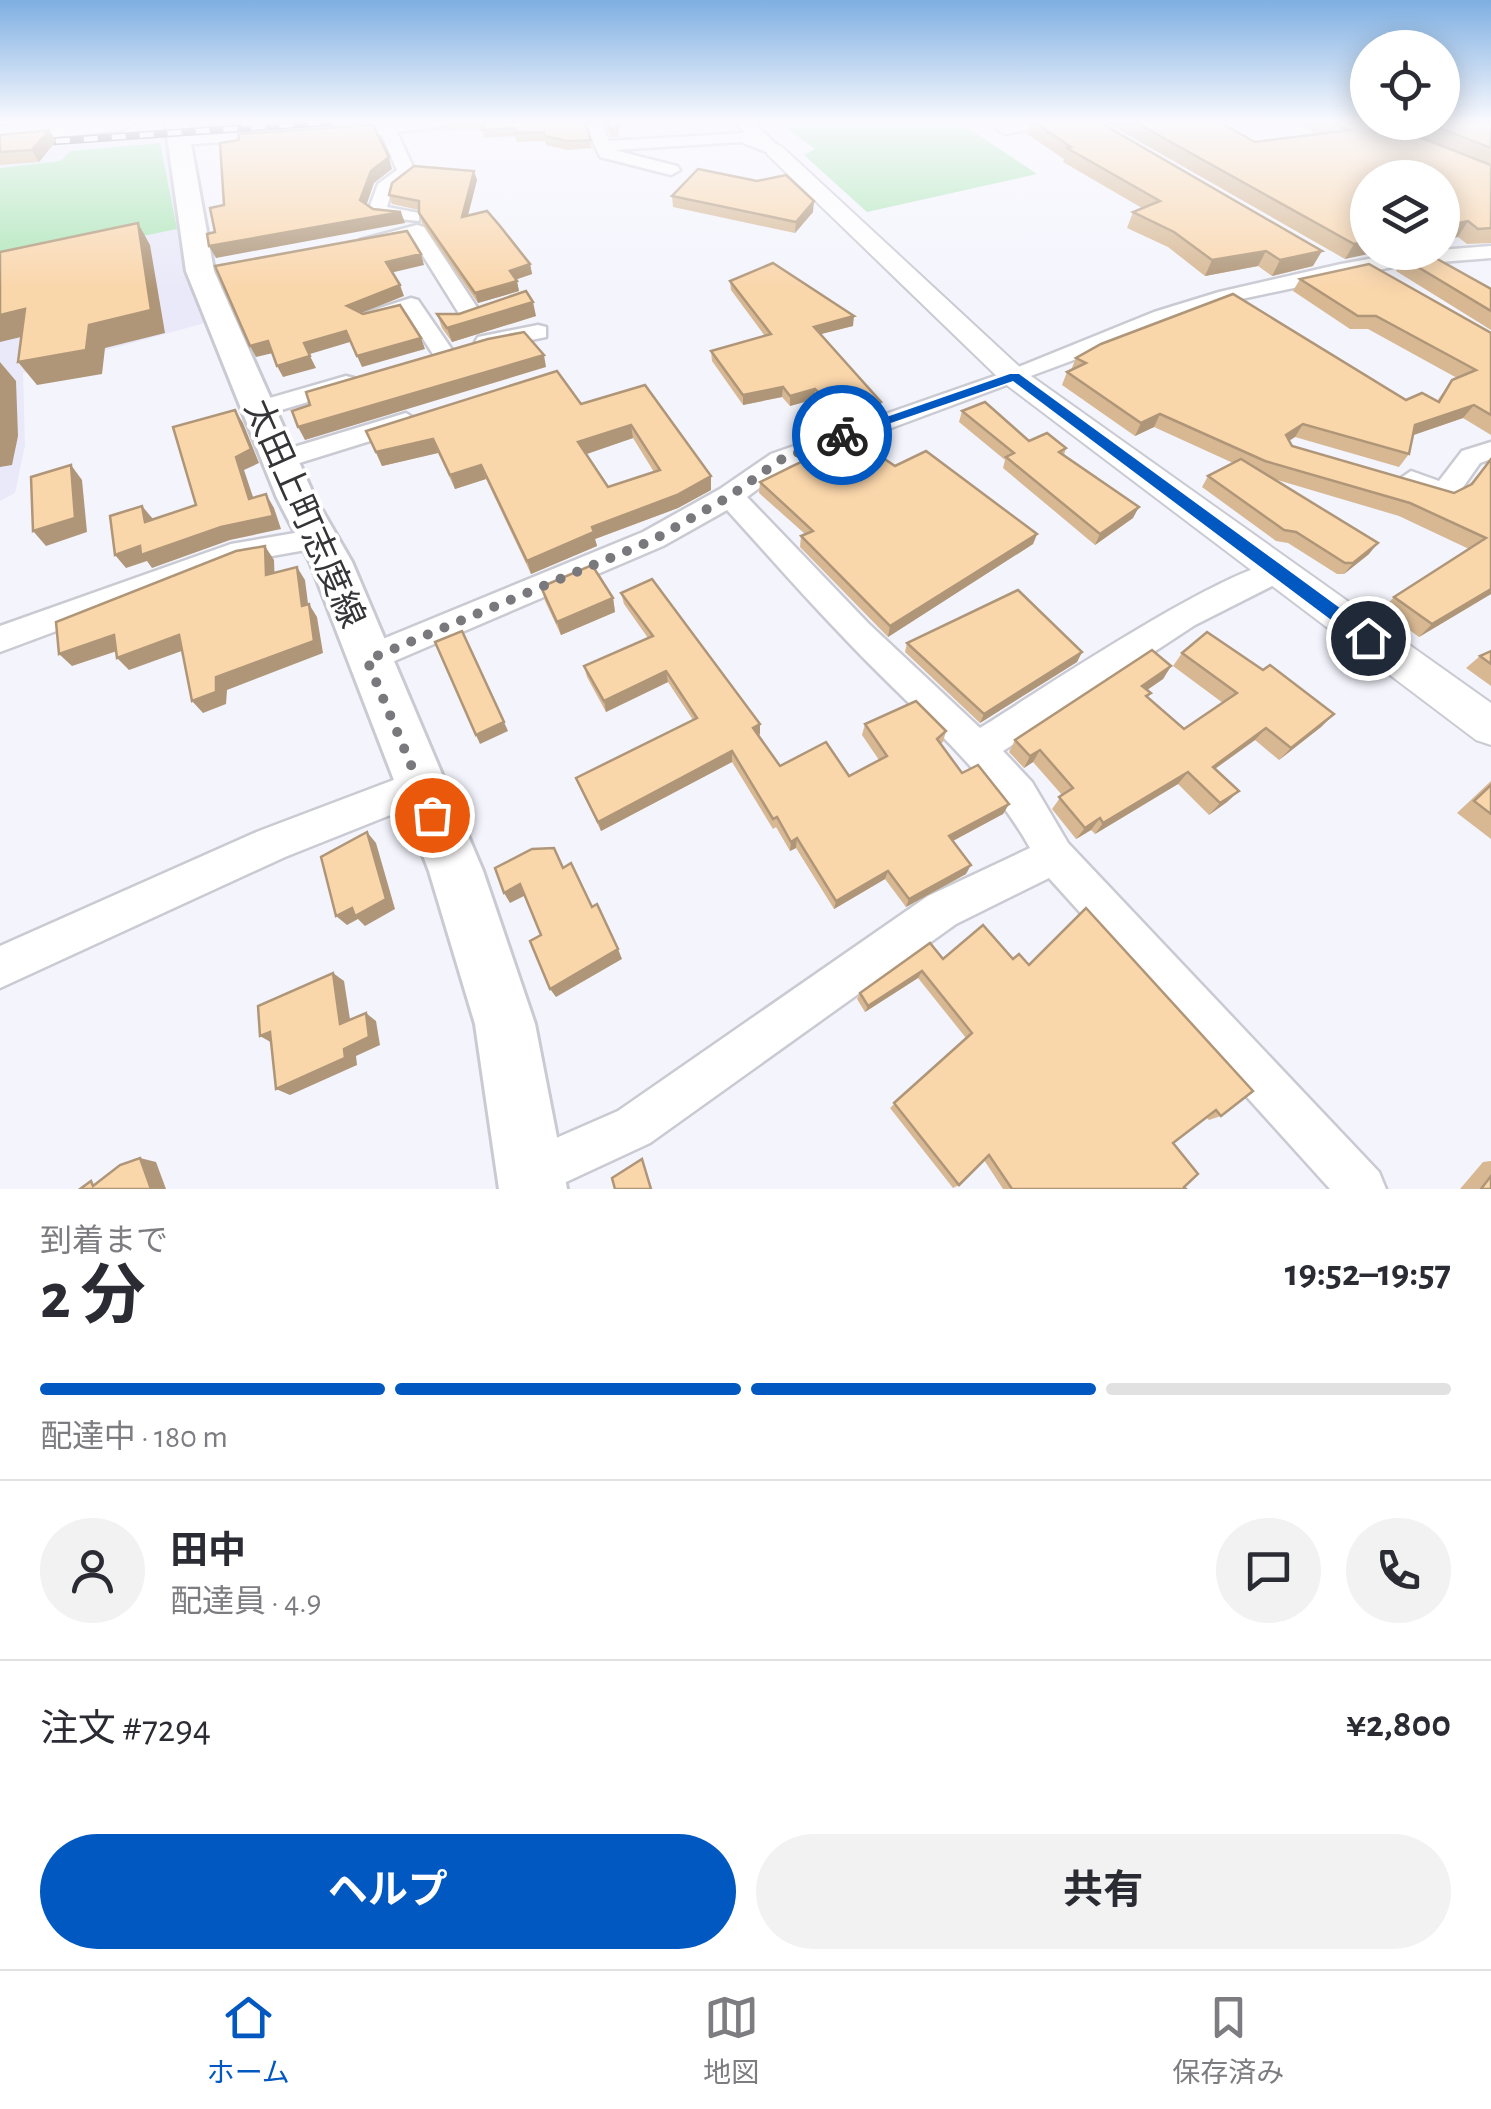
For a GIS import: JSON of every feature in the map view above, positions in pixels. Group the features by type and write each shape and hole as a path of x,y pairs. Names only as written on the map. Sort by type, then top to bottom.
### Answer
{"main road":[{"name":"太田上町志度線","path":"188,177 208,270 258,409 318,539 456,872 505,1024 532,1181"}],"street":[{"path":"398,177 384,188 377,211 412,217"},
{"path":"803,177 1014,376 1491,727"},
{"path":"343,246 417,231 480,313 427,328"},
{"path":"367,660 653,540 796,453 1226,296 1344,265 1491,252"},
{"path":"1344,265 1397,285"},
{"path":"366,316 411,304 427,328 435,357 538,332"},
{"path":"258,409 370,376"},
{"path":"280,460 424,416"},
{"path":"1381,472 1444,493 1471,457 1491,450"},
{"path":"730,496 858,632 978,748 1019,794 1055,856 1362,1189"},
{"path":"0,639 241,551 318,539"},
{"path":"978,748 1184,617 1276,571"},
{"path":"0,967 272,844 420,786"},
{"path":"532,1181 634,1127 942,910 1055,856"}],"shaded area":[{"path":"0,177 174,177 191,276 205,323 23,373 25,445 15,493 0,501"}],"green space":[{"path":"0,177 167,177 177,229 0,265"},
{"path":"829,177 1021,177 867,212"}],"building":[{"path":"222,177 369,177 360,200 373,209 401,212 209,246 207,234 215,232 210,208 224,205"},
{"path":"399,177 472,177 462,217 487,211 530,264 510,271 517,281 475,293 419,213 419,201 389,195 392,183"},
{"path":"690,177 757,181 789,177 814,201 796,222 672,196"},
{"path":"1119,177 1195,177 1322,251 1280,260 1266,251 1212,260 1174,232 1133,212 1160,201"},
{"path":"1235,177 1350,177 1350,242"},
{"path":"1460,177 1491,177 1491,228 1478,229 1468,221 1460,223"},
{"path":"138,223 151,310 89,325 86,350 18,362 25,309 0,315 0,252"},
{"path":"407,231 421,254 386,262 400,285 347,306 363,314 400,305 421,338 357,356 346,331 304,343 310,356 277,366 268,341 250,346 215,266"},
{"path":"773,263 854,316 814,327 881,402 840,416 815,389 790,396 783,387 743,395 711,351 771,334 730,281"},
{"path":"1350,268 1380,270 1491,333 1491,415 1474,405 1415,425 1409,454 1303,424 1286,435 1292,446 1454,493 1472,484 1491,459 1491,589 1432,624 1394,597 1486,538 1410,503 1265,461 1160,414 1141,423 1067,372 1086,363 1076,358 1101,344 1233,294 1406,400 1422,393 1439,402 1452,380 1476,370 1376,316 1358,316 1300,279"},
{"path":"1423,270 1457,270 1491,289 1491,311"},
{"path":"526,291 533,302 447,328 437,314 459,314"},
{"path":"524,332 544,355 298,427 292,411 310,405 306,392"},
{"path":"557,371 581,404 645,385 711,476 677,495 592,527 594,532 527,561 481,465 450,475 433,439 376,452 366,431","holes":["631,425 660,470 608,487 578,442"]},
{"path":"985,402 1029,441 1047,433 1066,448 1059,452 1139,507 1100,534 1006,457 1014,453 962,411"},
{"path":"235,410 251,449 236,457 249,499 266,494 273,516 221,527 141,555 140,546 115,555 110,516 142,506 145,522 196,505 173,427"},
{"path":"852,437 895,466 926,451 1037,534 890,626 801,536 813,531 760,482"},
{"path":"1241,459 1378,543 1353,563 1345,563 1296,532 1284,530 1208,476"},
{"path":"71,465 75,518 33,531 31,477"},
{"path":"265,546 266,575 297,567 302,606 309,604 314,641 216,677 216,692 192,701 179,635 117,658 114,635 59,654 56,622 236,551"},
{"path":"592,565 613,598 557,622 541,587"},
{"path":"652,579 760,724 753,728 780,766 826,742 849,776 887,756 865,724 916,701 946,731 937,739 962,773 978,765 1009,804 949,836 971,865 909,899 888,871 836,901 797,838 791,842 777,817 773,819 732,751 598,822 576,778 697,718 666,671 604,701 584,666 653,636 621,593"},
{"path":"1018,590 1082,652 984,714 907,643"},
{"path":"462,631 504,722 476,735 435,642"},
{"path":"1207,632 1263,670 1270,665 1334,714 1291,748 1266,728 1213,767 1239,791 1220,803 1188,772 1103,823 1100,818 1085,828 1059,797 1073,788 1040,750 1030,756 1015,740 1152,650 1171,666 1142,686 1151,693 1146,696 1184,729 1237,693 1182,653"},
{"path":"1491,651 1491,664 1480,656"},
{"path":"1491,785 1491,814 1474,801"},
{"path":"367,832 386,899 355,916 352,908 336,916 321,857"},
{"path":"554,848 563,868 571,863 592,907 597,904 618,949 550,989 530,941 541,935 520,884 504,893 495,868 532,849"},
{"path":"1086,908 1253,1091 1221,1116 1216,1110 1173,1143 1198,1174 1186,1189 1012,1189 989,1155 959,1185 894,1103 972,1033 922,971 868,1006 860,993 930,943 943,959 983,925 1013,959 1019,954 1029,965"},
{"path":"333,973 340,1024 366,1013 369,1037 344,1049 345,1058 276,1089 270,1032 260,1036 258,1006"},
{"path":"140,1158 151,1189 80,1189 91,1181 93,1186 120,1165"},
{"path":"642,1159 651,1189 615,1189 612,1178"},
{"path":"1491,1176 1491,1189 1481,1189"}],"way so far":[{"path":"432,815 367,660 653,540 730,496 780,460 842,435"}],"route":[{"path":"842,435 1014,376 1114,454 1368,638"}]}
